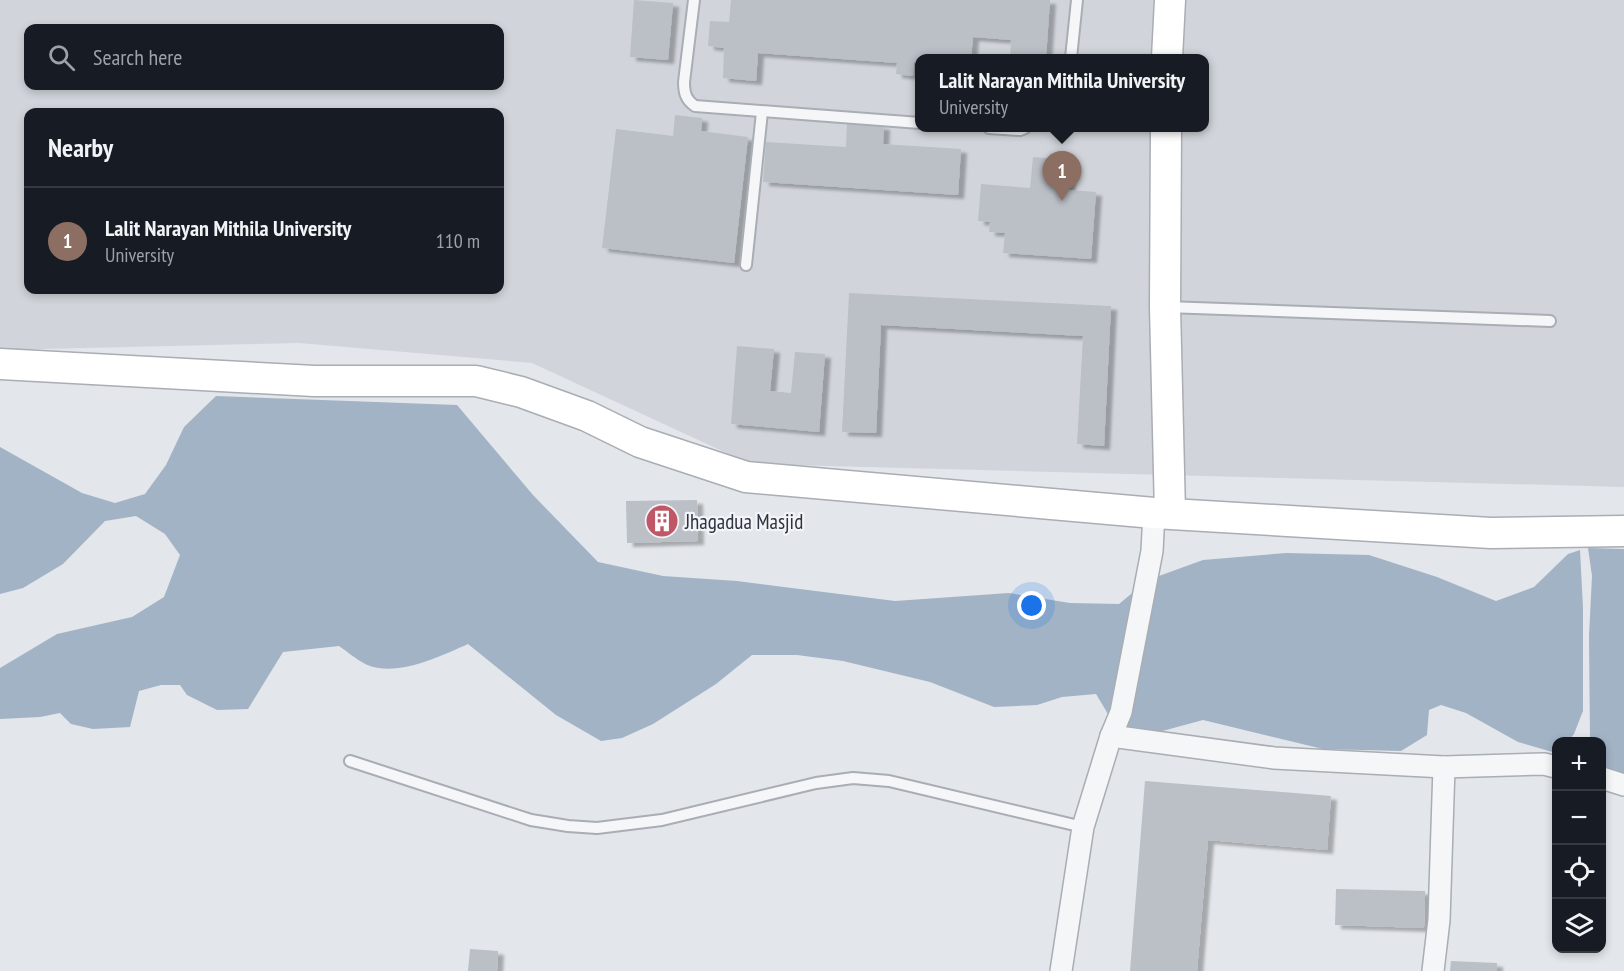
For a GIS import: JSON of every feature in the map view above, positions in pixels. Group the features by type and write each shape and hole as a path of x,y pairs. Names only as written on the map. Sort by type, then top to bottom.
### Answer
{"street":[{"path":"1167,54 1170,0"},
{"path":"1061,971 1083,827 1111,736 1121,712 1152,551 1162,513 1166,132"},
{"path":"0,364 314,381 476,381 521,392 587,416 640,442 746,477 1162,513 1491,533 1624,531"},
{"path":"1111,736 1274,758 1444,767 1544,764 1552,766"},
{"path":"1433,971 1438,920 1444,767"},
{"path":"1606,779 1624,785"}],"lane":[{"path":"694,0 684,92 688,101 695,106 915,123"},
{"path":"1071,54 1077,0"},
{"path":"746,265 762,112"},
{"path":"1165,306 1550,321"},
{"path":"350,761 531,820 568,826 597,828 662,820 816,783 853,777 889,780 1083,827"}],"shaded area":[{"path":"0,0 1624,0 1624,487 750,464 532,363 299,343 0,350"}],"water":[{"path":"216,396 457,405 533,495 598,562 663,576 737,581 895,601 1009,593 1070,603 1119,604 1148,580 1203,560 1286,553 1369,555 1437,577 1496,601 1534,587 1568,554 1580,550 1583,608 1583,711 1571,737 1552,737 1552,752 1518,742 1466,713 1441,705 1429,710 1427,735 1401,751 1323,749 1203,720 1155,733 1124,728 1108,714 1096,694 1062,697 1037,705 994,707 930,682 843,661 797,655 752,655 716,684 653,724 622,738 601,741 556,715 468,644 420,663 394,668 370,666 339,646 283,652 248,709 217,710 187,695 180,685 161,685 139,691 130,727 93,729 71,724 60,713 40,717 0,719 0,668 57,634 132,617 164,597 180,555 165,534 136,516 105,521 63,564 23,588 0,594 0,447 82,493 115,503 145,494 166,465 184,427"},
{"path":"1588,548 1624,549 1624,775 1606,768 1606,737 1590,737 1589,636 1592,576"}],"building":[{"path":"634,0 673,3 668,60 630,57"},
{"path":"731,0 1050,0 1046,54 1010,54 1011,40 973,37 971,54 915,54 913,76 896,74 897,63 758,53 756,81 723,78 724,48 708,46 710,21 729,22"},
{"path":"675,115 702,118 701,131 748,137 734,263 602,248 616,129 673,136"},
{"path":"847,123 884,126 883,144 961,149 958,195 763,182 766,142 846,147"},
{"path":"1033,157 1071,160 1069,190 1096,192 1091,259 1003,253 1005,233 989,232 990,222 978,221 981,184 1030,188"},
{"path":"849,293 1111,306 1104,446 1077,444 1083,336 881,325 876,433 842,432"},
{"path":"737,346 774,349 770,391 791,393 795,352 825,354 819,432 731,424"},
{"name":"Jhagadua Masjid","path":"697,500 698,541 627,543 626,501"},
{"path":"1145,781 1331,796 1327,850 1208,840 1197,971 1130,971"},
{"path":"1336,889 1425,891 1424,928 1335,925"},
{"path":"470,949 498,951 497,971 468,971"},
{"path":"1451,961 1497,963 1497,971 1450,971"}],"place":[{"name":"Lalit Narayan Mithila University","path":"1062,201"},
{"name":"Jhagadua Masjid","path":"662,521"}]}
